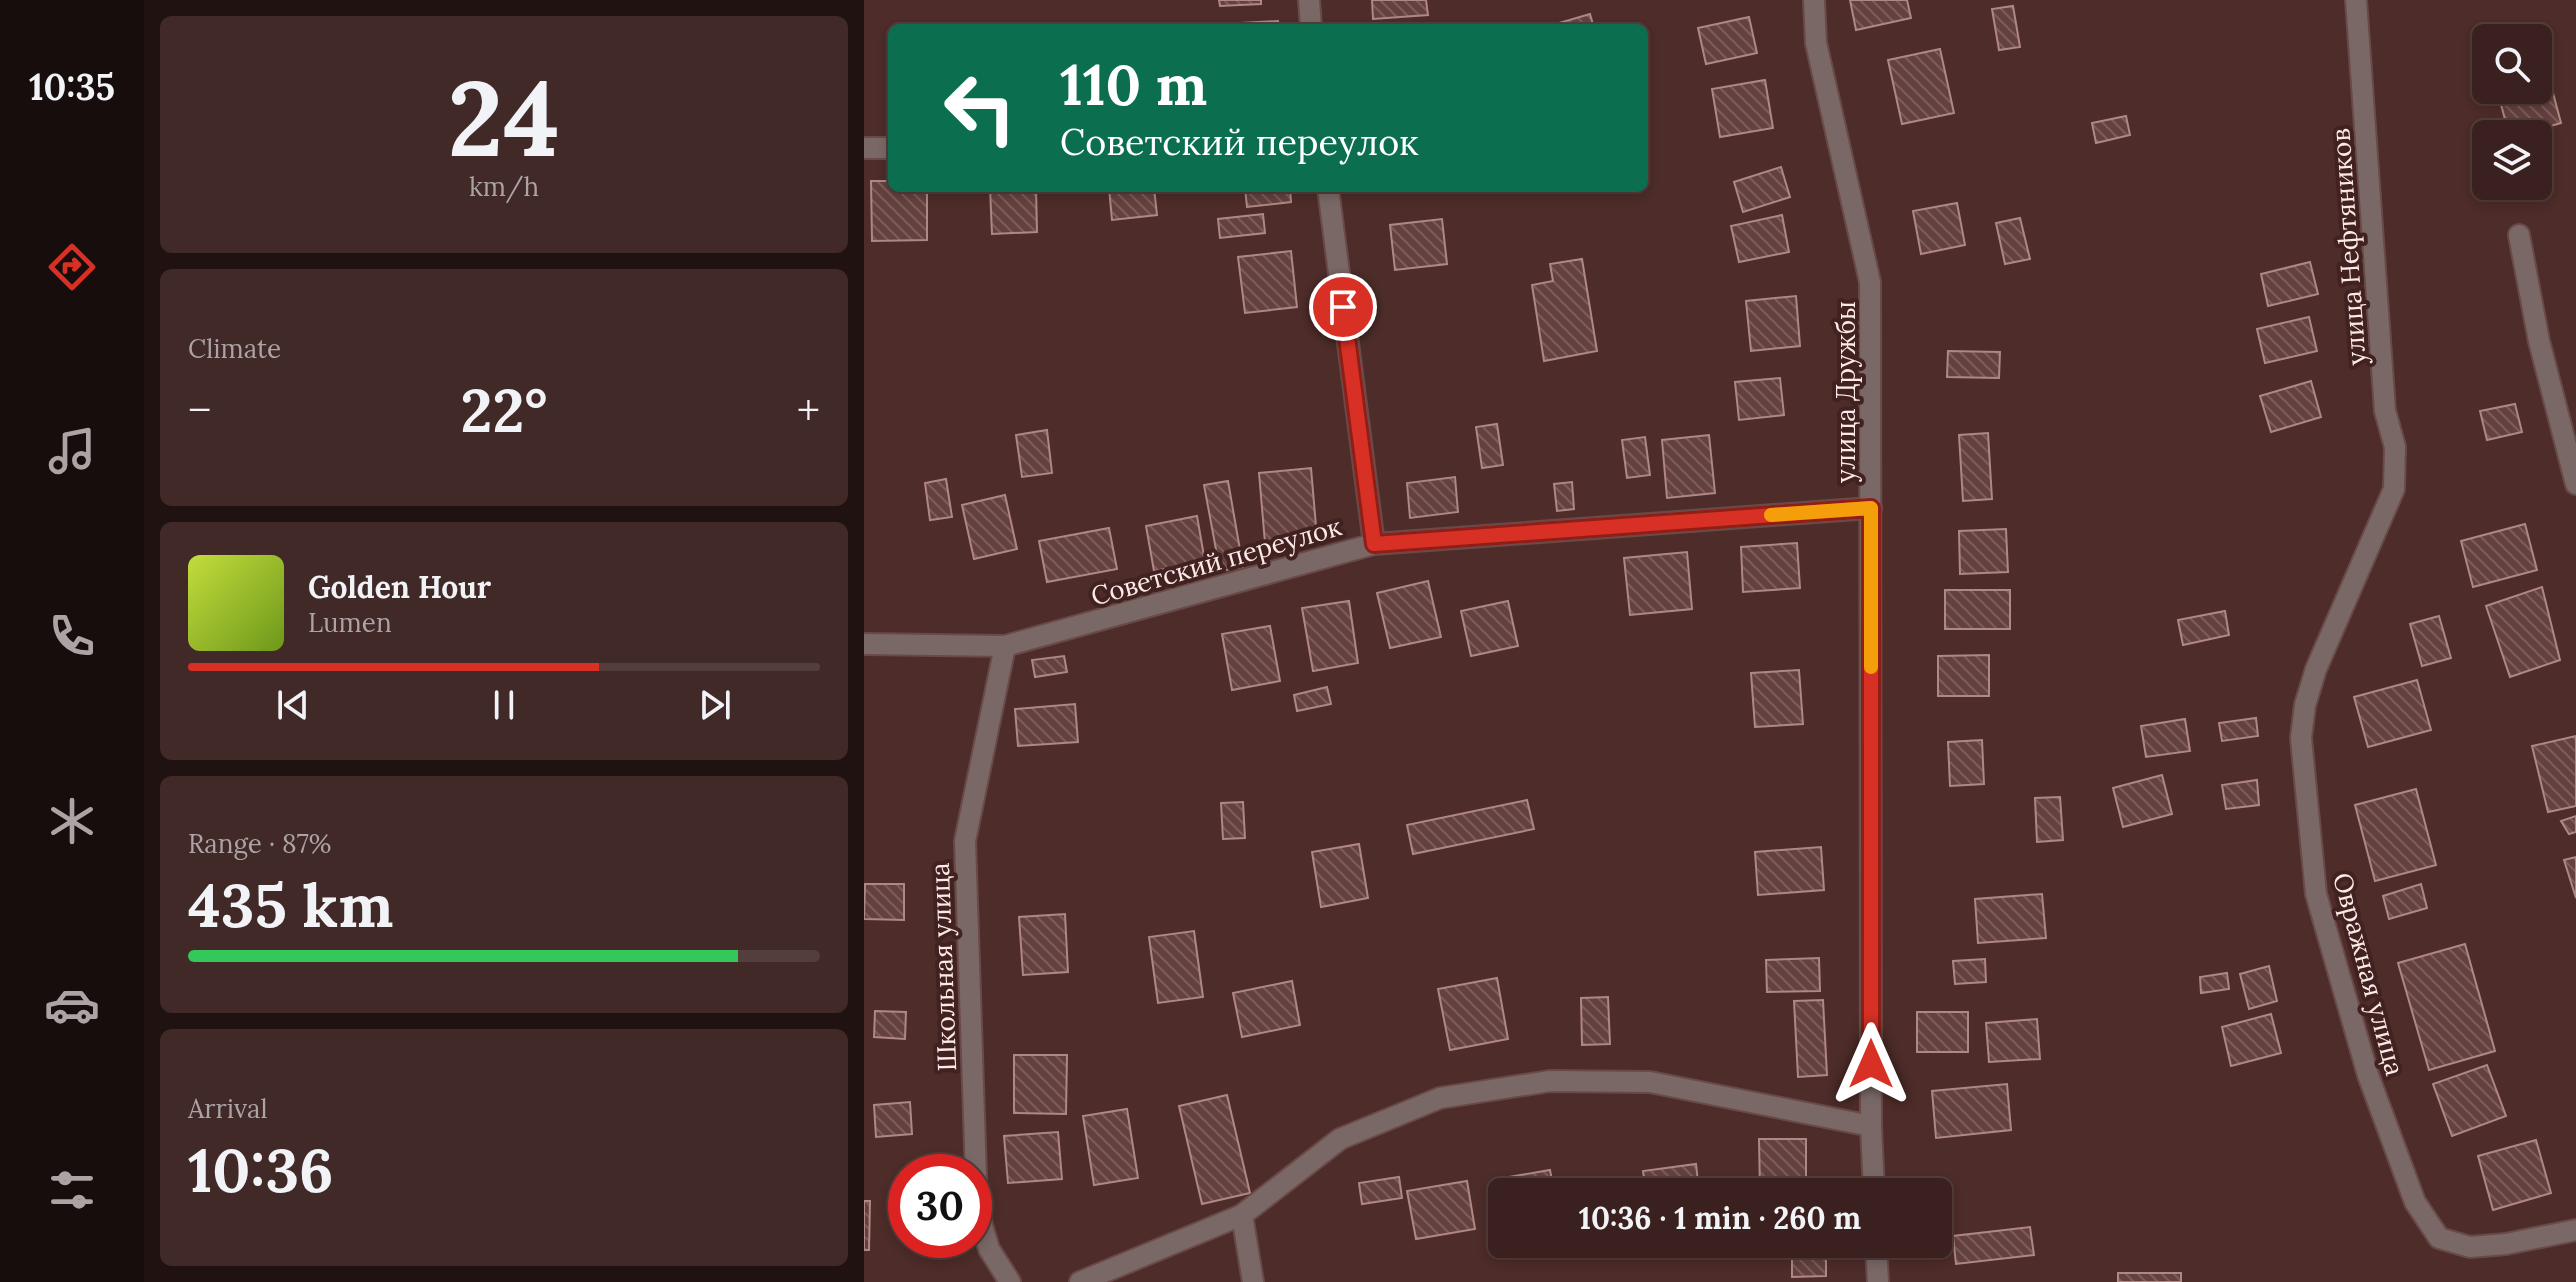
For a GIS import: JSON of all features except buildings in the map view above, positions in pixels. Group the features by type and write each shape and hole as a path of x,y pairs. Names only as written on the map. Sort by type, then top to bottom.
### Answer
{"street":[{"path":"1309,0 1311,24"},
{"name":"улица Дружбы","path":"1814,0 1816,43 1870,282 1873,1178"},
{"name":"улица Нефтяников","path":"2356,0 2385,411 2395,447 2394,489"},
{"path":"864,148 888,148"},
{"path":"1329,192 1374,544"},
{"path":"2519,235 2539,341 2576,484"},
{"name":"Овражная улица","path":"2394,489 2316,669 2305,705 2301,738 2316,894 2368,1075 2415,1202 2439,1238 2470,1247 2506,1244 2576,1230"},
{"name":"Советский переулок","path":"864,644 1005,646 1374,544 1871,508"},
{"name":"Школьная улица","path":"1005,646 965,841 977,1208 989,1249 1010,1282"},
{"path":"1080,1282 1242,1215 1340,1139 1440,1098 1550,1081 1650,1082 1871,1126"},
{"path":"1242,1215 1253,1282"},
{"path":"1877,1258 1878,1282"}],"slow traffic":[{"path":"1771,515 1871,508 1871,667"}],"route":[{"path":"1343,307 1374,544 1871,508 1871,1064"}]}
